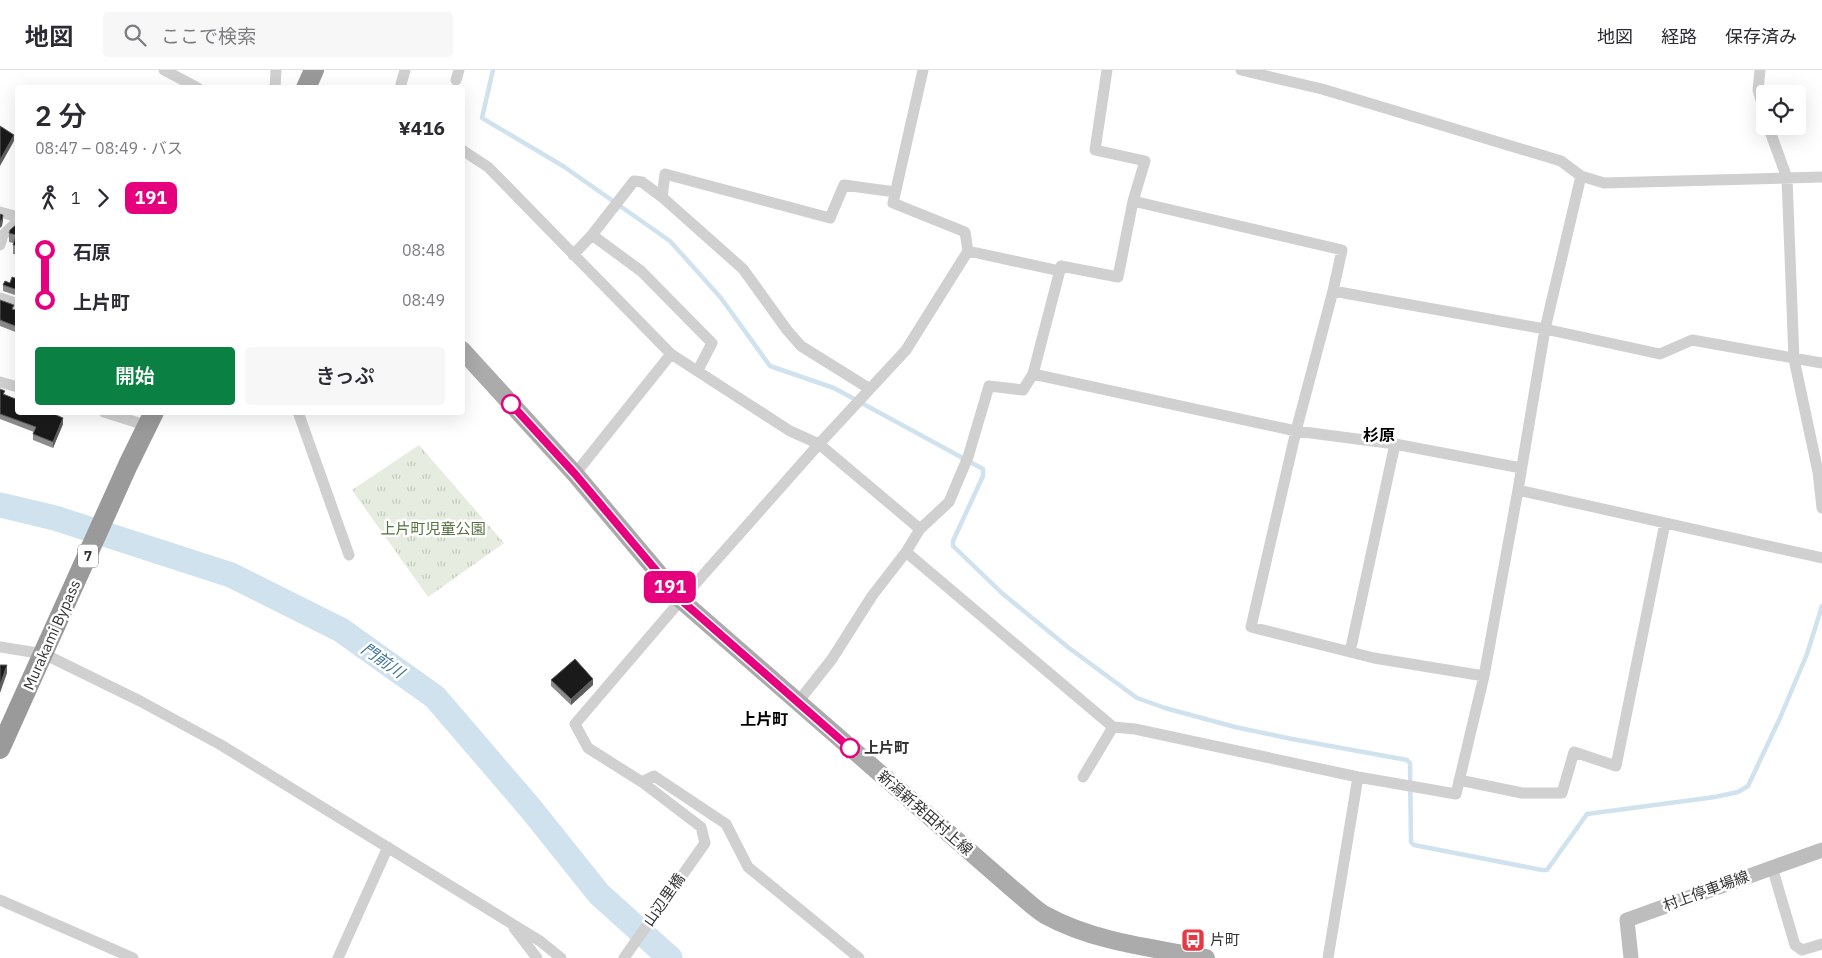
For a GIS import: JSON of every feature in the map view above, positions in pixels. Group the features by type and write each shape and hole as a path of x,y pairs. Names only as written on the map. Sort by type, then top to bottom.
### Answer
{"highway":[{"name":"Murakami Bypass","path":"0,749 128,465 151,419"}],"main road":[{"name":"新潟新発田村上線","path":"465,353 575,474 681,600 1015,891 1045,915 1075,928 1118,942 1206,958"},
{"name":"村上停車場線","path":"1631,958 1627,920 1822,850"}],"street":[{"path":"164,70 192,85"},
{"path":"276,70 276,85"},
{"path":"401,85 405,70"},
{"path":"859,958 748,867 726,824 654,776 642,782 588,748 575,724 681,600 819,444 906,350 968,251 965,232 893,203 923,70"},
{"path":"798,702 832,659 872,596 906,552 920,529 949,502 968,457 989,386 1023,390 1032,374 1061,266 1118,277 1133,201 1145,161 1095,150 1107,70"},
{"path":"1241,70 1322,89 1552,158 1561,161 1581,176 1604,183 1822,177"},
{"path":"1758,85 1760,70"},
{"path":"1771,135 1787,178 1794,359 1820,472 1822,508"},
{"path":"465,152 488,167 671,354 790,432 819,444 920,529"},
{"path":"662,197 665,174 830,218 844,185 895,192"},
{"path":"906,552 1113,726 1135,729 1358,777 1456,794 1484,676 1545,329 1581,176"},
{"path":"573,255 592,236 634,181 642,182 662,197 742,269 787,330 802,346 870,389"},
{"path":"1133,201 1342,250 1296,431 1251,627 1374,658 1484,676"},
{"path":"0,212 15,216"},
{"path":"0,245 4,235 15,224"},
{"path":"592,236 641,272 712,344 698,370"},
{"path":"968,251 1060,271"},
{"path":"1333,291 1545,329 1660,354 1692,340 1822,363"},
{"path":"0,298 15,303"},
{"path":"575,474 671,354"},
{"path":"1032,374 1296,431 1395,444 1521,468"},
{"path":"0,382 15,386"},
{"path":"124,415 151,419"},
{"path":"299,415 349,555"},
{"path":"1350,652 1395,444"},
{"path":"1518,490 1822,558"},
{"path":"1459,780 1522,792 1562,793 1574,752 1616,766 1665,523"},
{"path":"0,647 46,650 221,745 540,941 561,958"},
{"path":"1083,777 1113,726"},
{"path":"1328,958 1358,777"},
{"name":"山辺里橋","path":"624,958 705,843 701,827 642,782"},
{"path":"338,958 388,847"},
{"path":"1772,867 1795,945 1802,950 1822,944"},
{"path":"0,900 133,958"},
{"path":"509,922 537,958"}],"green space":[{"name":"上片町児童公園","path":"419,445 504,543 428,597 352,490"}],"building":[{"path":"0,126 14,135 0,160"},
{"path":"0,214 3,215 0,222"},
{"path":"15,226 15,235 9,233"},
{"path":"12,277 15,278 15,289 3,285 5,281 10,283"},
{"path":"0,300 14,305 12,309 15,310 15,326 0,320"},
{"path":"0,389 5,391 3,394 15,399 15,415 56,415 63,418 53,442 33,434 36,427 0,414"},
{"path":"575,659 593,679 571,699 551,680"},
{"path":"0,665 7,665 0,685"}],"waterway":[{"path":"493,70 482,118 563,166 670,241 721,298 770,366 834,388 983,469 983,476 953,541 953,546 1003,594 1069,648 1137,698 1165,708 1235,727 1407,760 1410,763 1411,842 1414,845 1547,870 1587,814 1715,797 1738,792 1748,786 1780,718 1807,654 1822,606"},
{"name":"門前川","path":"0,505 55,518 231,575 341,630 435,697 531,809 599,894 670,958"}],"bus line":[{"name":"191","path":"511,404 575,474 681,600 850,748"}],"place":[{"name":"上片町","path":"850,748"},
{"name":"片町","path":"1193,940"}],"district":[{"name":"杉原","path":"1379,435"},
{"name":"上片町","path":"764,719"}]}
